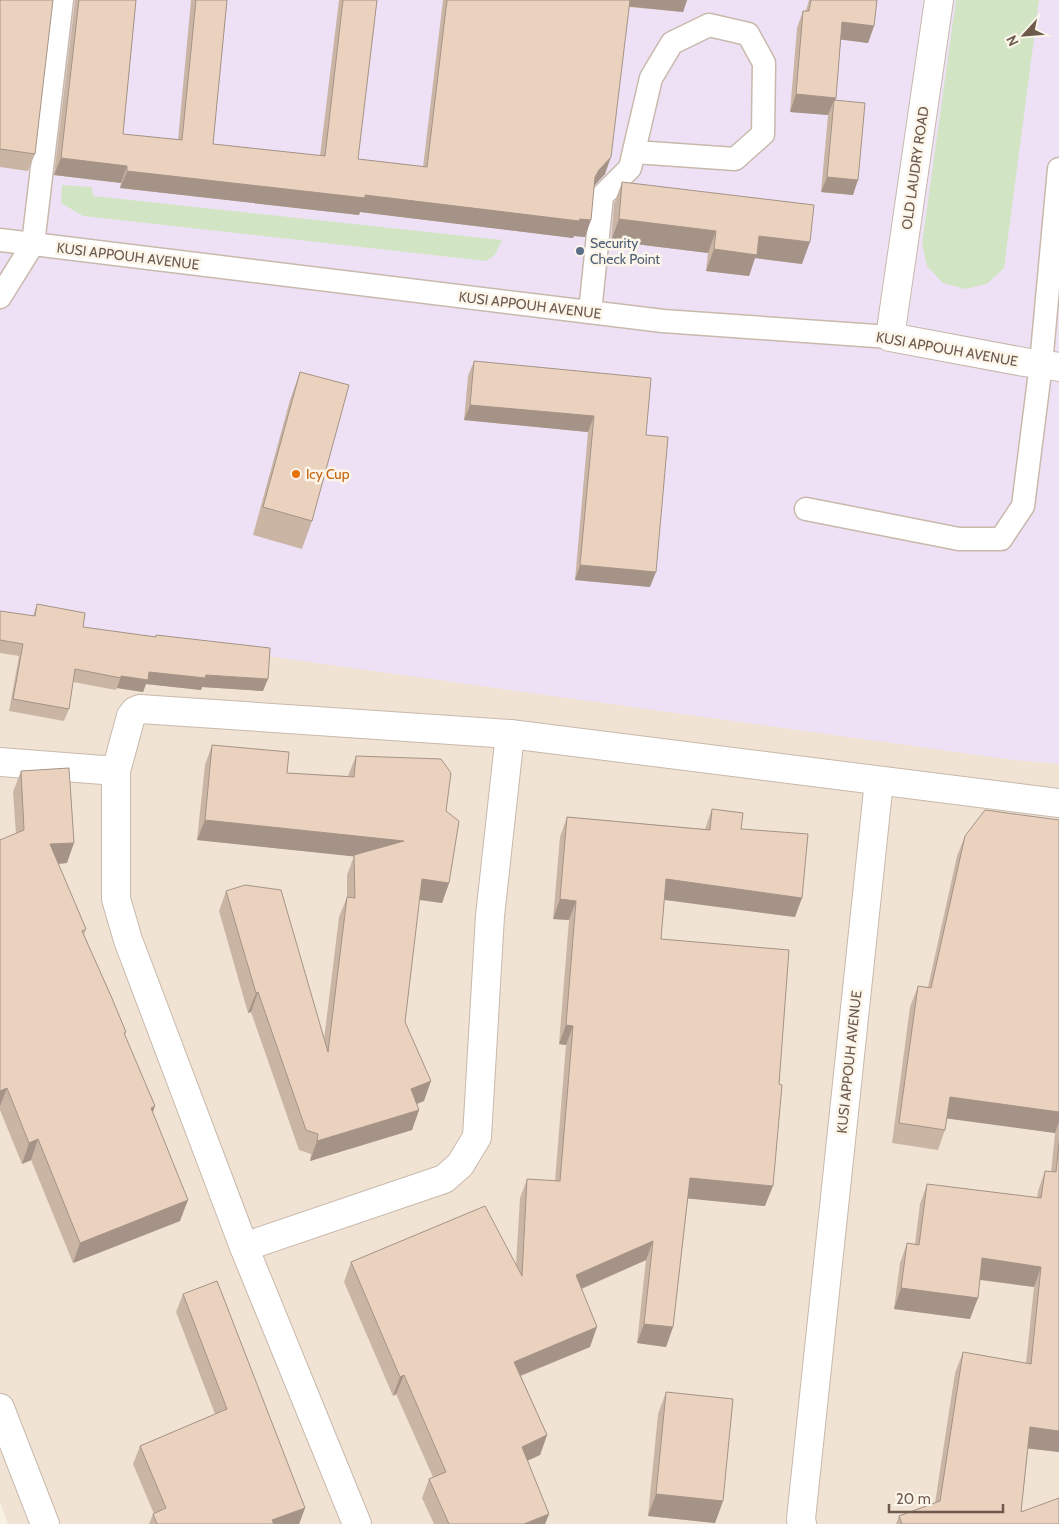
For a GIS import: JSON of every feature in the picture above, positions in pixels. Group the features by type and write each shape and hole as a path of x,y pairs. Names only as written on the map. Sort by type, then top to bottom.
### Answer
{"street":[{"name":"OLD LAUDRY ROAD","path":"890,337 939,0"},
{"name":"KUSI APPOUH AVENUE","path":"890,337 1050,366"},
{"path":"357,1524 244,1247 128,940 116,899 116,771 131,716 135,711 510,734 1059,803"},
{"path":"244,1247 444,1179 460,1165 477,1138 490,916 510,734"},
{"path":"0,762 116,771"},
{"name":"KUSI APPOUH AVENUE","path":"802,1524 802,1509 879,780"},
{"path":"0,1408 44,1524"}],"lane":[{"path":"0,297 34,244 62,0"},
{"path":"590,312 602,196 630,168 651,78 672,43 709,25 748,34 764,63 763,134 735,159 635,152"},
{"path":"806,508 958,539 1001,539 1023,506 1050,366 1059,170"},
{"name":"KUSI APPOUH AVENUE","path":"0,240 663,321 890,337"}],"shaded area":[{"path":"0,0 1059,0 1059,1524 8,1524 0,1503"},
{"path":"0,0 1059,0 1059,764 1014,760 0,619"}],"green space":[{"path":"956,0 1039,0 1004,268 987,284 965,289 943,283 927,266 922,244"},
{"path":"62,185 92,187 93,196 502,240 495,255 486,261 83,216 61,203"}],"building":[{"path":"0,0 53,0 35,154 0,149"},
{"path":"79,0 136,0 123,134 182,140 196,0 227,0 213,144 325,156 343,0 377,0 358,159 427,167 447,0 630,0 611,157 595,177 591,220 580,219 579,221 365,195 365,198 127,171 127,166 61,158"},
{"path":"811,0 877,0 874,26 842,22 836,98 796,94 803,11 809,11"},
{"path":"834,100 865,103 858,180 827,177"},
{"path":"622,182 814,205 810,242 759,236 757,255 714,249 716,231 619,219"},
{"path":"474,361 651,378 646,435 668,437 656,572 580,565 594,416 470,405"},
{"name":"Icy Cup","path":"300,372 349,385 312,521 263,507"},
{"path":"37,604 85,613 83,627 156,637 156,635 270,648 268,679 206,675 205,678 149,672 148,680 121,676 121,678 75,669 69,709 13,699 23,644 0,640 0,611 35,616"},
{"path":"212,745 289,752 287,773 354,777 356,756 441,759 451,773 446,811 459,821 449,883 422,879 405,1022 431,1081 411,1089 419,1110 317,1141 318,1134 306,1130 258,992 256,993 226,891 245,885 281,890 328,1052 347,897 355,898 354,855 404,841 205,820"},
{"path":"69,768 74,843 50,844 86,929 82,931 111,996 126,1032 124,1033 155,1106 151,1108 188,1200 80,1243 38,1139 29,1143 7,1088 0,1091 0,840 24,830 21,771"},
{"path":"712,809 743,813 741,829 808,834 802,898 666,879 661,939 789,950 779,1084 782,1085 773,1186 690,1178 673,1327 644,1324 653,1241 576,1275 597,1327 514,1362 547,1435 522,1447 549,1514 524,1524 449,1524 429,1479 446,1472 404,1375 400,1377 351,1262 485,1206 522,1276 527,1179 560,1181 573,1026 566,1025 576,901 560,899 567,817 710,830"},
{"path":"985,810 1059,820 1059,1112 950,1097 945,1130 899,1123 918,986 931,988 965,836"},
{"path":"1059,1143 1059,1431 1030,1427 1021,1512 1059,1498 1059,1524 902,1524 899,1516 940,1501 963,1352 1031,1364 1041,1267 982,1258 978,1298 901,1288 907,1243 919,1245 927,1184 1041,1198 1045,1171 1056,1172"},
{"path":"217,1281 305,1508 272,1520 274,1524 157,1524 153,1514 166,1508 140,1446 227,1409 183,1294"},
{"path":"666,1392 733,1399 723,1501 656,1494"}],"place":[{"name":"Security Check Point","path":"580,251"},
{"name":"Icy Cup","path":"296,474"}]}
